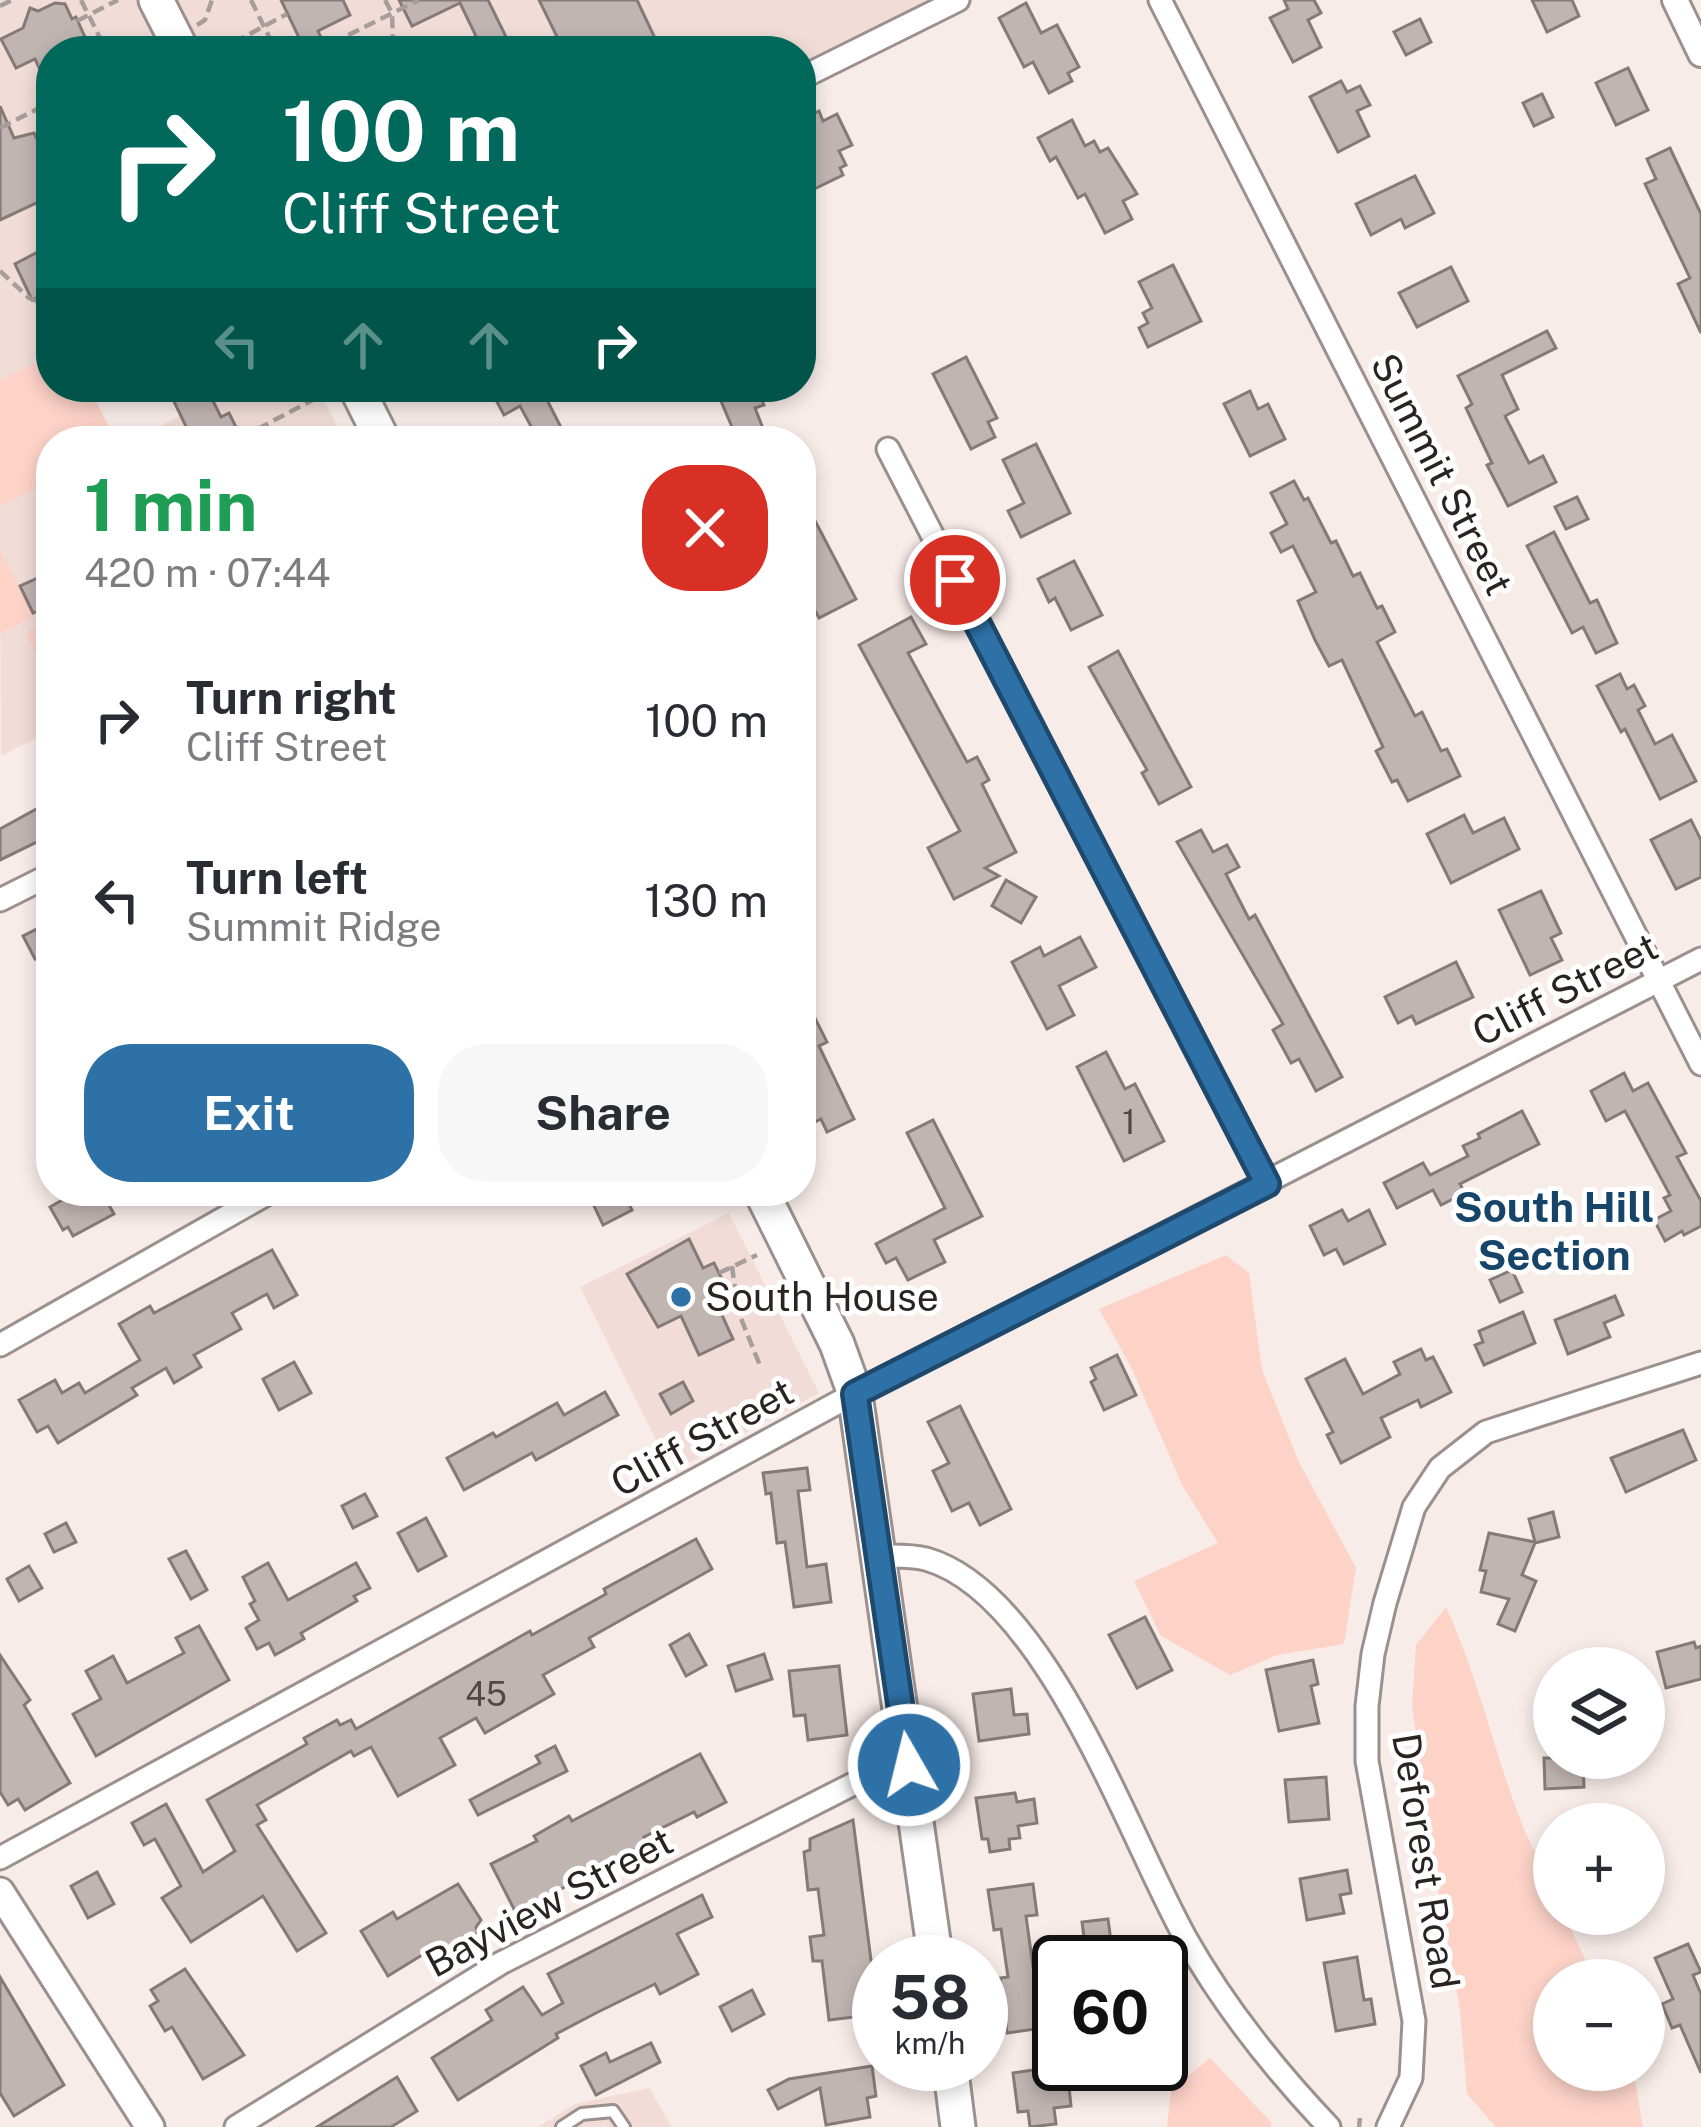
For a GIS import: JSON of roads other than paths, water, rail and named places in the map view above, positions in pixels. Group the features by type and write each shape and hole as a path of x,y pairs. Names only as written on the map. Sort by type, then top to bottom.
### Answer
{"main road":[{"path":"156,0 174,36"},
{"path":"349,402 370,426"},
{"path":"768,1206 837,1344 855,1394 932,1935"},
{"path":"0,1892 150,2127"},
{"path":"953,2091 958,2127"}],"street":[{"path":"816,71 958,0"},
{"name":"Summit Street","path":"1160,0 1701,1064"},
{"path":"1675,0 1701,54"},
{"path":"888,449 1267,1184"},
{"path":"0,900 36,882"},
{"name":"Cliff Street","path":"0,1858 855,1394 1701,959"},
{"path":"0,1345 246,1206"},
{"name":"Deforest Road","path":"1388,2127 1411,2078 1414,2020 1367,1761 1367,1706 1384,1603 1414,1507 1440,1468 1486,1432 1701,1363"},
{"path":"880,1556 923,1558 959,1576 1026,1640 1060,1690 1216,1989 1264,2054 1329,2127"},
{"name":"Bayview Street","path":"236,2127 501,1963 867,1777 909,1765"}],"lane":[{"path":"562,2127 583,2114 613,2111 624,2127"}],"place":[{"name":"South House","path":"681,1297"}],"district":[{"name":"South Hill Section","path":"1554,1230"}]}
